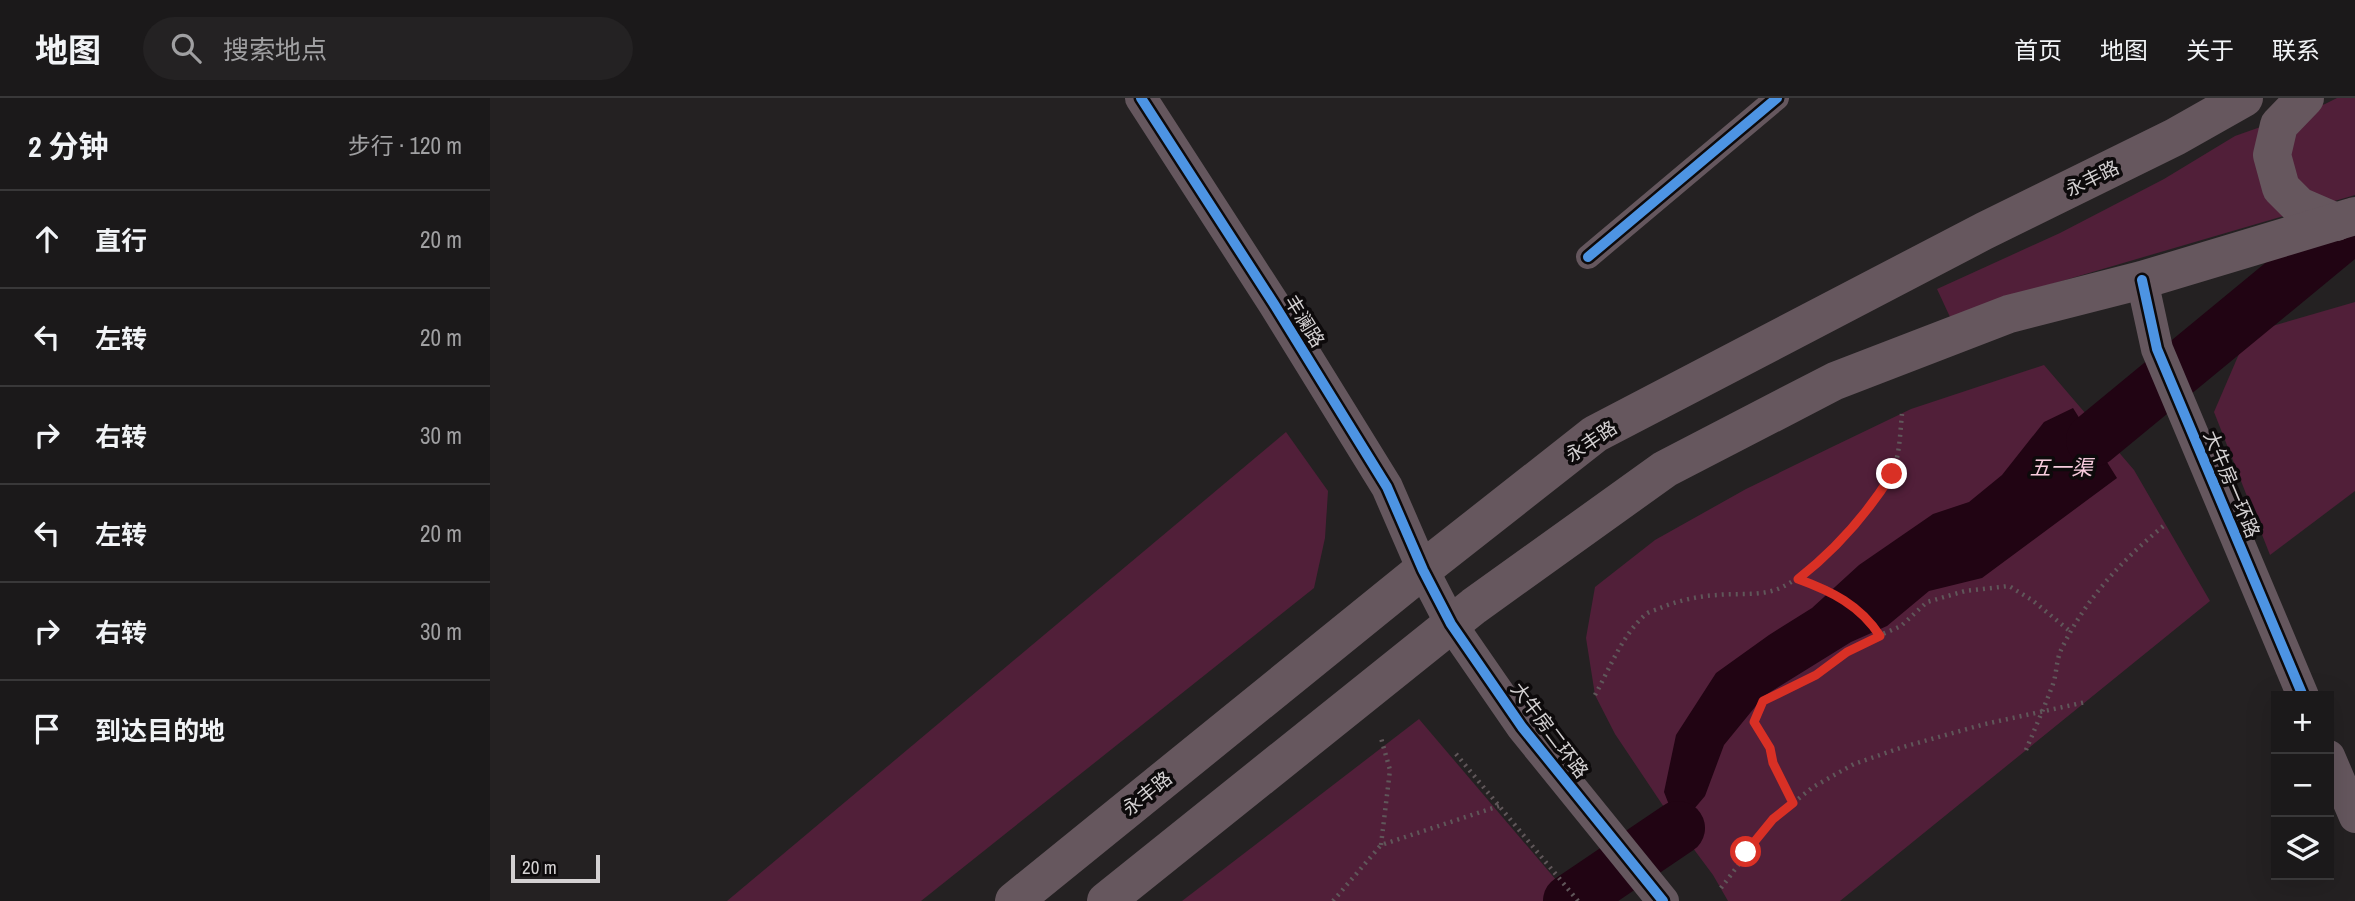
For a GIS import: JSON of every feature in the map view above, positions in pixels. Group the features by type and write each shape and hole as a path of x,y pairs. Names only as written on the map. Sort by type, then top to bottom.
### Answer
{"main road":[{"name":"永丰路","path":"1014,901 1423,570 1595,435 1984,231 2175,137 2244,98"},
{"path":"2305,98 2279,125 2272,155 2281,188 2299,206 2345,219"},
{"path":"1106,901 1451,624 1665,469 1835,382 2009,314 2142,280 2345,219"}],"street":[{"name":"丰澜路","path":"1141,98 1387,486 1423,570"},
{"path":"1588,257 1777,98"},
{"name":"大牛房一环路","path":"2142,280 2157,349 2301,691"},
{"name":"大牛房二环路","path":"1423,570 1451,624 1522,727 1663,901"},
{"path":"2334,768 2355,817"}],"path":[{"path":"1595,695 1622,642 1647,613 1672,603 1717,595 1775,590 1798,579 1824,558 1865,513 1892,474 1899,452 1902,414"},
{"path":"2026,750 2054,682 2060,650 2071,632 2111,575 2135,549 2166,524"},
{"path":"1798,579 1852,605 1870,621 1880,636"},
{"path":"1793,803 1773,763 1770,748 1754,722 1763,701 1816,675 1847,652 1901,626 1927,602 1965,591 2009,586 2032,600 2071,632"},
{"path":"1721,888 1773,819 1814,787 1854,764 1950,733 2086,702"},
{"path":"1381,738 1390,770 1381,845"},
{"path":"1456,754 1578,901"},
{"path":"1333,901 1381,845 1499,806"}],"shaded area":[{"path":"2337,98 2355,98 2355,195 2014,295 1950,317 1937,289 2060,233 2164,179 2235,136"},
{"path":"2355,302 2355,491 2270,555 2214,412 2248,333"},
{"path":"2044,365 2134,470 2210,601 1840,901 1728,901 1713,875 1615,734 1595,695 1586,638 1595,587 1655,540 1746,489 1911,409"},
{"path":"1286,432 1328,491 1325,538 1314,588 921,901 727,901"},
{"path":"1419,719 1574,901 1182,901"}],"water":[{"name":"五一渠","path":"2073,408 2117,478 1982,578 1929,591 1887,626 1851,642 1764,696 1724,745 1705,796 1678,828 1664,792 1676,735 1716,673 1812,608 1859,565 1933,514 1969,502 2002,475 2044,422"}],"waterway":[{"name":"五一渠","path":"2093,440 2355,224"},
{"name":"五一渠","path":"1570,901 1678,828"}],"cycle path":[{"path":"1141,98 1274,304 1387,487 1423,570 1451,624 1522,727 1663,901"},
{"path":"1588,257 1777,98"},
{"path":"2142,280 2157,349 2301,691"}],"route":[{"path":"1746,852 1773,819 1793,803 1773,763 1770,748 1754,722 1763,701 1816,675 1847,652 1880,636 1870,621 1852,605 1798,579 1824,558 1865,513 1892,474"}]}
